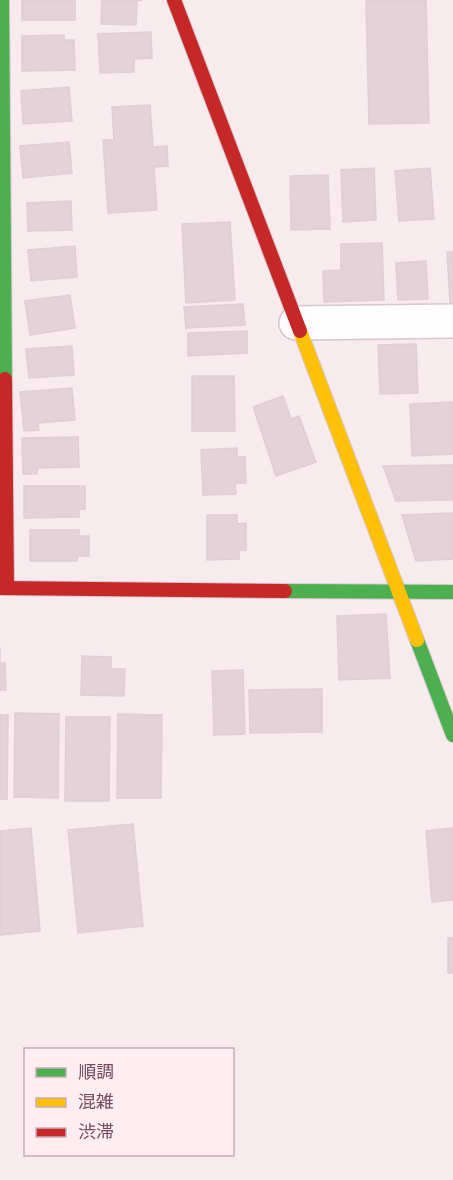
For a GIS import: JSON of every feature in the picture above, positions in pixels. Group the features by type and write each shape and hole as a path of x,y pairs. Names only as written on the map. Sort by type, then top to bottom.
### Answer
{"street":[{"path":"2,0 3,587 453,592"},
{"path":"174,0 453,735"},
{"path":"296,323 453,321"}],"building":[{"path":"22,0 75,0 75,20 22,20"},
{"path":"102,0 143,0 137,1 136,25 101,24"},
{"path":"366,0 426,0 429,123 369,124"},
{"path":"151,32 152,58 134,59 134,72 100,73 98,34"},
{"path":"64,35 64,40 74,40 75,70 22,71 22,36"},
{"path":"69,87 72,121 23,124 21,91"},
{"path":"150,105 153,147 167,146 168,166 154,167 157,210 108,213 103,140 114,140 112,107"},
{"path":"69,142 72,173 23,178 20,146"},
{"path":"374,168 376,220 343,222 341,170"},
{"path":"430,168 434,219 399,221 395,171"},
{"path":"328,175 330,229 291,230 290,176"},
{"path":"71,201 72,230 28,231 27,203"},
{"path":"230,222 235,300 186,303 182,224"},
{"path":"382,243 384,300 324,302 323,271 341,270 341,244"},
{"path":"75,246 77,277 31,281 28,250"},
{"path":"447,252 453,252 453,303 450,303"},
{"path":"426,261 428,299 398,300 396,263"},
{"path":"70,295 75,328 30,335 25,301"},
{"path":"243,304 245,325 186,328 184,307"},
{"path":"247,331 247,353 188,356 188,333"},
{"path":"416,344 418,393 380,394 378,345"},
{"path":"72,346 74,375 29,378 26,349"},
{"path":"192,376 234,376 235,431 192,431"},
{"path":"72,388 75,420 38,423 39,430 24,431 20,392"},
{"path":"283,396 291,419 299,416 316,462 276,476 253,407"},
{"path":"453,402 453,454 412,456 410,404"},
{"path":"78,437 79,467 37,468 37,474 23,474 22,438"},
{"path":"237,448 237,457 245,457 246,483 235,483 236,494 203,495 201,450"},
{"path":"453,465 453,500 396,501 383,466"},
{"path":"24,486 85,486 85,509 79,509 79,517 24,518"},
{"path":"453,513 453,559 416,561 402,515"},
{"path":"207,515 237,515 237,524 246,523 246,550 239,550 239,559 207,560"},
{"path":"30,530 79,530 79,536 89,536 89,556 77,556 77,561 30,561"},
{"path":"386,614 390,678 339,680 337,616"},
{"path":"82,656 111,657 111,669 125,669 124,696 81,695"},
{"path":"0,663 5,663 6,690 0,690"},
{"path":"243,670 245,734 214,735 212,671"},
{"path":"322,689 322,732 250,733 249,690"},
{"path":"15,713 59,714 58,798 14,797"},
{"path":"118,714 162,715 161,798 117,798"},
{"path":"0,715 8,715 7,799 0,799"},
{"path":"66,717 110,717 109,801 65,801"},
{"path":"133,824 143,926 78,933 68,830"},
{"path":"31,828 40,931 0,935 0,831"},
{"path":"453,828 453,900 432,902 426,831"},
{"path":"448,938 453,938 453,973 448,973"}],"traffic: fast":[{"path":"2,0 5,379"},
{"path":"285,591 453,592"},
{"path":"417,640 453,735"}],"traffic: slow":[{"path":"300,331 417,640"}],"traffic: jam":[{"path":"174,0 300,331"},
{"path":"5,379 7,587"},
{"path":"0,588 285,591"}]}
